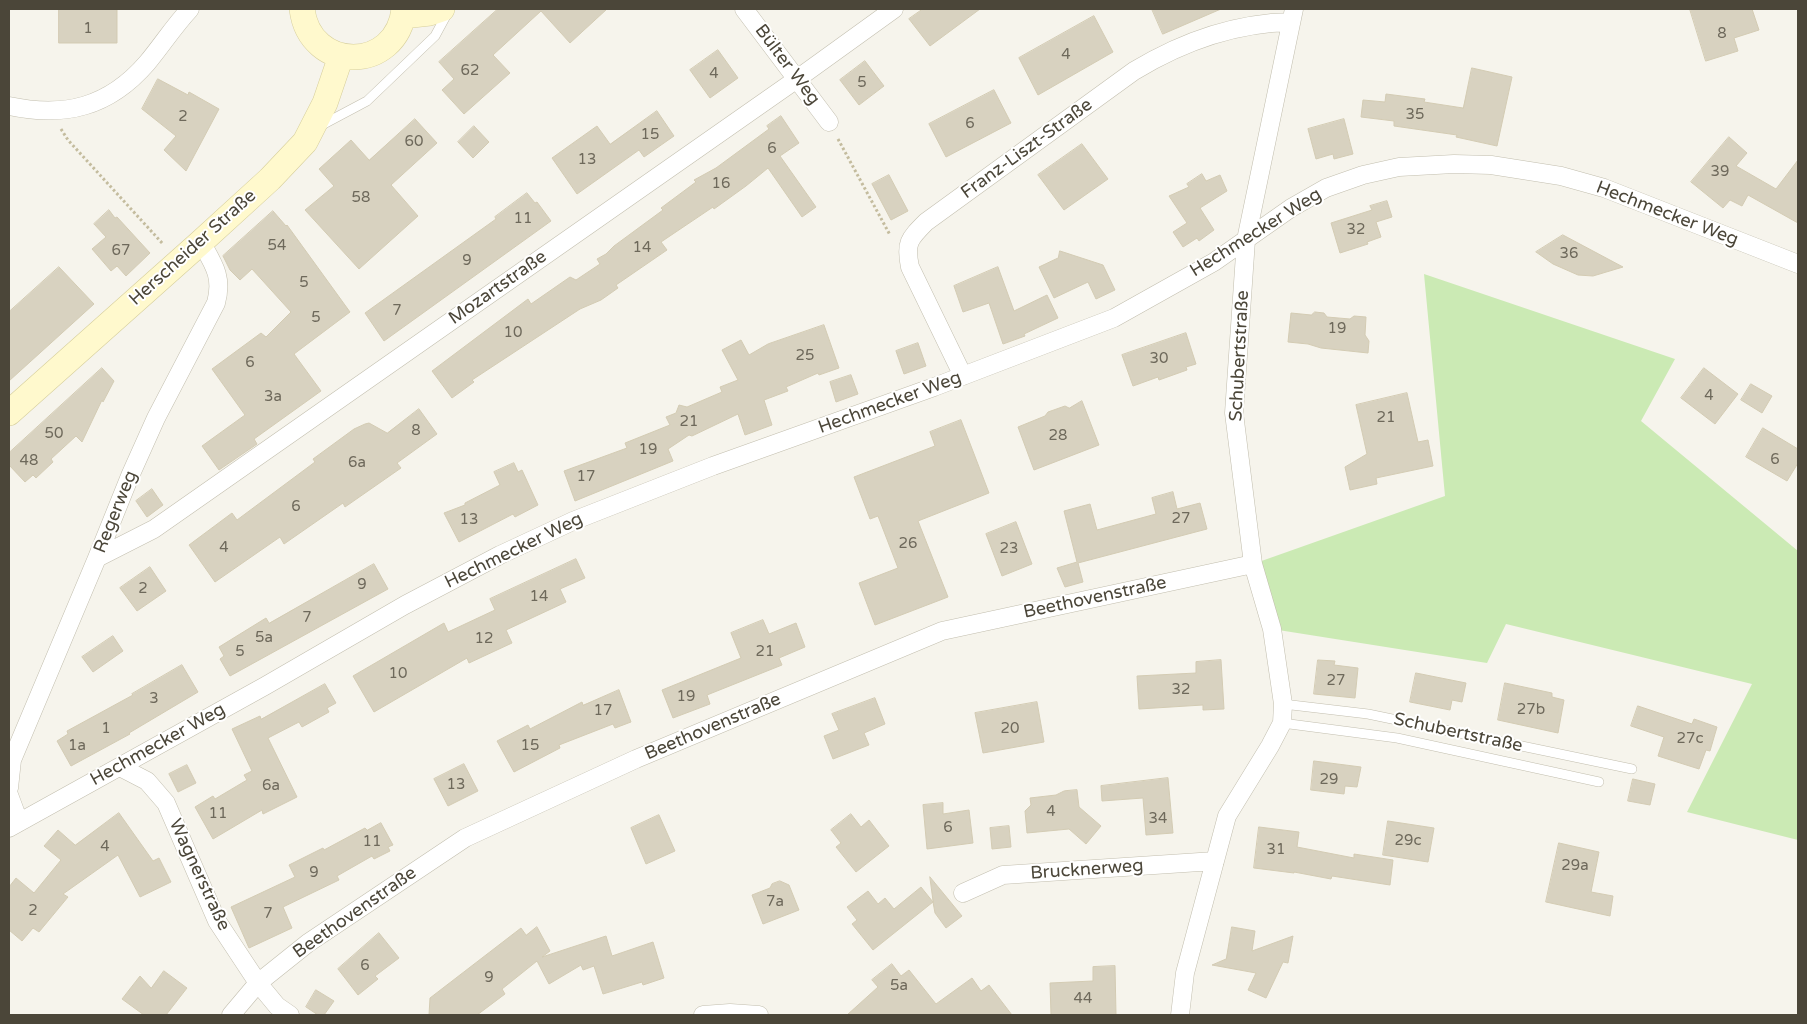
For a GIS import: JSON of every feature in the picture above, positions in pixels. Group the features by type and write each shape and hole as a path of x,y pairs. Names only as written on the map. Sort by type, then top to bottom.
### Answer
{"main road":[{"path":"302,9 308,30 325,49 341,56 357,57 369,55 380,49 395,35 403,12 430,13 442,9"},
{"name":"Herscheider Straße","path":"9,413 201,242 270,178 305,142 325,102 341,56"}],"street":[{"path":"9,106 51,111 81,108 98,102 118,90 136,75 190,9"},
{"name":"Bülter Weg","path":"744,9 829,122"},
{"name":"Mozartstraße","path":"97,558 154,530 894,9"},
{"name":"Schubertstraße","path":"1180,1015 1185,973 1227,816 1282,723 1282,704 1272,629 1253,564 1234,413 1246,240 1292,16"},
{"name":"Franz-Liszt-Straße","path":"907,251 913,236 926,222 1134,71 1190,43 1230,29 1270,23 1292,16"},
{"name":"Hechmecker Weg","path":"14,825 406,605 500,555 573,521 713,466 963,376 1114,318 1214,262 1291,208 1326,188 1363,175 1399,167 1435,164 1474,164 1561,176 1604,188 1798,264"},
{"name":"Regerweg","path":"9,788 12,760 130,476 156,418 216,303 219,294 218,273 201,242"},
{"path":"907,251 910,267 963,376"},
{"name":"Beethovenstraße","path":"231,1015 258,983 308,943 465,838 636,759 942,631 1253,564"},
{"name":"Wagnerstraße","path":"120,767 147,781 166,803 217,920 258,983 277,1006 290,1015"},
{"path":"9,795 14,825"},
{"name":"Brucknerweg","path":"963,893 1003,875 1215,861"},
{"path":"702,1015 730,1013 759,1015"}],"lane":[{"path":"313,129 367,101 434,36 450,9"},
{"name":"Schubertstraße","path":"1282,704 1368,714 1632,769"},
{"name":"Schubertstraße","path":"1282,723 1397,738 1600,782"}],"path":[{"path":"51,111 68,140 179,261"},
{"path":"829,122 892,238 907,251"}],"green space":[{"path":"1424,274 1675,359 1641,421 1798,551 1798,840 1687,812 1752,684 1506,624 1487,663 1272,629 1253,564 1445,496"}],"building":[{"path":"59,9 117,9 117,43 59,43"},
{"path":"498,9 607,9 570,43 541,11 493,55 510,73 464,114 442,90 454,79 439,62"},
{"path":"923,9 980,9 930,46 909,19"},
{"path":"1152,9 1221,9 1163,34"},
{"path":"1690,9 1752,9 1759,30 1734,38 1738,51 1706,61"},
{"path":"1094,16 1113,52 1038,95 1019,58"},
{"path":"718,50 738,78 710,98 690,70"},
{"path":"865,61 884,86 859,105 840,80"},
{"path":"1472,68 1512,77 1497,146 1456,137 1457,135 1394,126 1394,121 1361,117 1363,100 1385,102 1386,94 1425,99 1424,102 1463,108"},
{"path":"158,79 188,95 189,92 219,109 186,171 164,150 176,136 142,109"},
{"path":"994,90 1011,123 946,157 929,124"},
{"path":"657,111 674,136 644,157 639,150 577,194 552,158 597,126 610,144"},
{"path":"781,116 799,143 780,156 816,207 802,217 768,168 714,209 713,207 661,242 667,250 616,285 618,288 601,300 580,309 472,380 474,382 452,398 432,371 528,299 531,304 570,277 576,280 600,264 597,259 663,210 661,208 696,182 694,180 716,168 769,129 767,126"},
{"path":"415,119 437,143 391,185 418,216 359,269 305,210 334,186 319,169 351,140 369,160"},
{"path":"1344,119 1353,154 1334,159 1333,154 1316,159 1308,129"},
{"path":"474,126 489,142 473,158 458,142"},
{"path":"1729,137 1747,153 1736,166 1776,189 1798,160 1798,223 1748,195 1742,206 1730,200 1723,208 1691,182"},
{"path":"1082,144 1108,179 1064,210 1038,175"},
{"path":"1202,174 1206,181 1220,175 1227,191 1200,208 1214,230 1199,241 1197,238 1183,247 1173,232 1187,223 1169,196 1189,187 1187,184"},
{"path":"889,175 908,211 891,220 872,184"},
{"path":"527,193 535,203 537,202 551,221 384,341 365,313 496,219 495,217"},
{"path":"1387,201 1392,217 1376,222 1381,237 1367,242 1368,244 1340,253 1331,223 1372,210 1370,206"},
{"path":"109,210 150,253 126,276 117,266 111,271 92,249 106,237 94,224"},
{"path":"273,211 287,225 350,312 294,354 321,391 254,439 257,444 219,470 202,446 245,415 212,369 261,333 266,337 291,312 252,269 240,280 230,270 223,256"},
{"path":"1563,235 1623,267 1593,276 1578,275 1553,264 1536,252"},
{"path":"1060,251 1103,265 1115,290 1096,299 1088,282 1054,298 1039,267 1058,258"},
{"path":"59,267 94,304 9,381 9,312"},
{"path":"998,267 1014,311 1047,295 1058,318 1024,334 1025,336 1003,344 989,303 963,312 954,286"},
{"path":"1315,312 1324,313 1327,317 1350,319 1354,316 1366,317 1365,335 1369,341 1368,353 1288,342 1291,313 1311,315"},
{"path":"824,325 839,368 819,375 818,373 786,387 788,391 764,400 772,425 745,435 738,414 692,436 689,435 668,449 673,461 575,501 564,471 627,448 625,443 670,425 666,417 676,413 679,405 687,407 722,392 720,387 738,380 722,350 741,340 749,355 768,344"},
{"path":"1186,333 1196,364 1186,367 1187,370 1159,380 1158,377 1133,386 1122,355"},
{"path":"918,343 926,366 904,374 896,351"},
{"path":"102,368 114,381 103,402 102,400 82,442 76,436 51,459 53,462 36,478 33,475 25,482 9,465 9,453"},
{"path":"1704,368 1738,394 1715,424 1681,398"},
{"path":"851,375 858,394 836,402 830,382"},
{"path":"1751,384 1772,396 1762,413 1741,400"},
{"path":"1407,393 1418,442 1428,440 1433,466 1376,478 1377,484 1350,490 1345,467 1367,454 1356,405"},
{"path":"1082,401 1099,445 1034,470 1018,427 1045,416 1048,412 1065,406 1069,408"},
{"path":"419,409 437,434 397,463 401,468 345,507 343,503 284,544 280,537 215,582 189,545 232,513 237,520 315,462 313,459 354,429 369,423 387,433"},
{"path":"961,420 989,493 918,521 948,597 875,625 859,583 898,568 878,516 870,519 854,477 935,446 930,432"},
{"path":"1763,428 1798,449 1798,463 1787,481 1746,457"},
{"path":"514,463 518,472 522,470 538,505 515,517 513,514 459,542 444,513 465,505 465,503 500,485 494,472"},
{"path":"152,489 163,505 147,517 136,501"},
{"path":"1173,492 1177,509 1200,503 1207,529 1078,563 1083,582 1065,587 1057,568 1077,562 1064,511 1090,504 1097,530 1156,514 1152,498"},
{"path":"1016,522 1032,564 1002,576 986,534"},
{"path":"576,559 585,578 560,589 566,602 506,630 512,643 469,663 467,658 374,712 353,676 444,623 448,632 495,610 490,599"},
{"path":"374,564 388,589 230,676 220,659 224,656 219,647 266,618 269,623"},
{"path":"150,567 166,591 137,611 120,588"},
{"path":"763,620 769,634 796,623 805,647 779,658 782,665 707,695 710,704 673,718 662,690 741,658 731,633"},
{"path":"113,636 123,651 93,672 82,657"},
{"path":"1221,660 1224,709 1203,710 1203,705 1139,709 1137,676 1196,673 1196,662"},
{"path":"1318,660 1335,661 1334,665 1358,668 1355,698 1314,694"},
{"path":"182,665 198,692 130,734 71,766 57,741 68,734 67,731 133,695"},
{"path":"1416,673 1466,683 1462,702 1452,700 1450,710 1410,702"},
{"path":"1505,683 1552,693 1552,697 1564,700 1558,733 1498,720"},
{"path":"325,684 336,703 327,708 329,712 302,727 299,722 268,738 297,797 263,814 262,810 213,839 195,807 213,796 215,799 247,780 244,775 252,771 232,729 260,716 261,719"},
{"path":"619,690 631,722 615,728 613,724 559,745 560,748 514,772 497,741 528,725 530,729 582,702 583,705"},
{"path":"875,698 885,724 864,733 869,745 833,759 824,736 839,730 832,714"},
{"path":"1037,702 1044,742 983,753 975,713"},
{"path":"1638,706 1692,724 1694,719 1717,727 1710,751 1706,750 1699,769 1658,756 1664,737 1631,726"},
{"path":"1314,761 1361,767 1357,787 1345,786 1344,794 1311,790"},
{"path":"464,764 478,791 448,806 434,779"},
{"path":"187,765 196,783 178,792 169,774"},
{"path":"1168,778 1173,833 1146,835 1143,798 1102,801 1101,786"},
{"path":"1633,779 1655,784 1650,805 1628,801"},
{"path":"1077,790 1079,807 1101,826 1086,844 1069,829 1027,833 1025,811 1031,805 1030,798"},
{"path":"943,803 943,814 969,810 973,843 927,849 923,805"},
{"path":"119,813 153,861 159,858 171,882 140,897 118,855 63,894 68,897 39,932 33,928 22,941 9,930 9,887 16,878 34,893 61,860 44,846 58,830 75,845"},
{"path":"851,814 861,827 869,820 889,846 856,872 836,847 841,843 831,830"},
{"path":"659,815 675,851 646,864 631,828"},
{"path":"1388,821 1434,828 1428,862 1383,855"},
{"path":"381,823 393,845 388,847 390,851 374,859 372,856 337,876 339,880 283,907 292,928 249,948 231,907 295,877 289,865 323,848 324,850 365,828 367,830"},
{"path":"1009,826 1011,847 992,849 990,828"},
{"path":"1259,827 1299,832 1297,847 1354,858 1354,854 1393,860 1390,885 1332,876 1331,879 1294,872 1254,868"},
{"path":"1559,843 1599,852 1591,892 1613,896 1610,916 1546,902"},
{"path":"930,877 962,916 946,928 935,913"},
{"path":"780,881 789,885 799,910 763,924 752,895 770,888 772,884"},
{"path":"921,887 933,902 873,950 852,924 857,920 847,907 868,891 878,904 885,898 894,909"},
{"path":"537,927 550,951 542,957 606,936 612,956 653,942 664,978 643,985 642,982 603,994 594,966 583,970 581,965 549,984 537,961 502,989 505,994 477,1015 429,1015 430,998 521,928 526,935"},
{"path":"1232,927 1255,931 1252,951 1293,936 1288,963 1283,962 1266,998 1248,990 1256,973 1212,965 1226,959"},
{"path":"379,933 399,958 375,976 378,979 358,995 338,969"},
{"path":"892,964 901,976 909,970 936,1004 972,978 981,991 989,985 1012,1015 847,1015 878,987 872,980"},
{"path":"1115,966 1116,1015 1051,1015 1050,983 1093,981 1093,967"},
{"path":"164,971 187,988 166,1015 144,1015 122,999 140,976 151,988"},
{"path":"316,990 334,1001 324,1015 318,1015 306,1007"}]}
